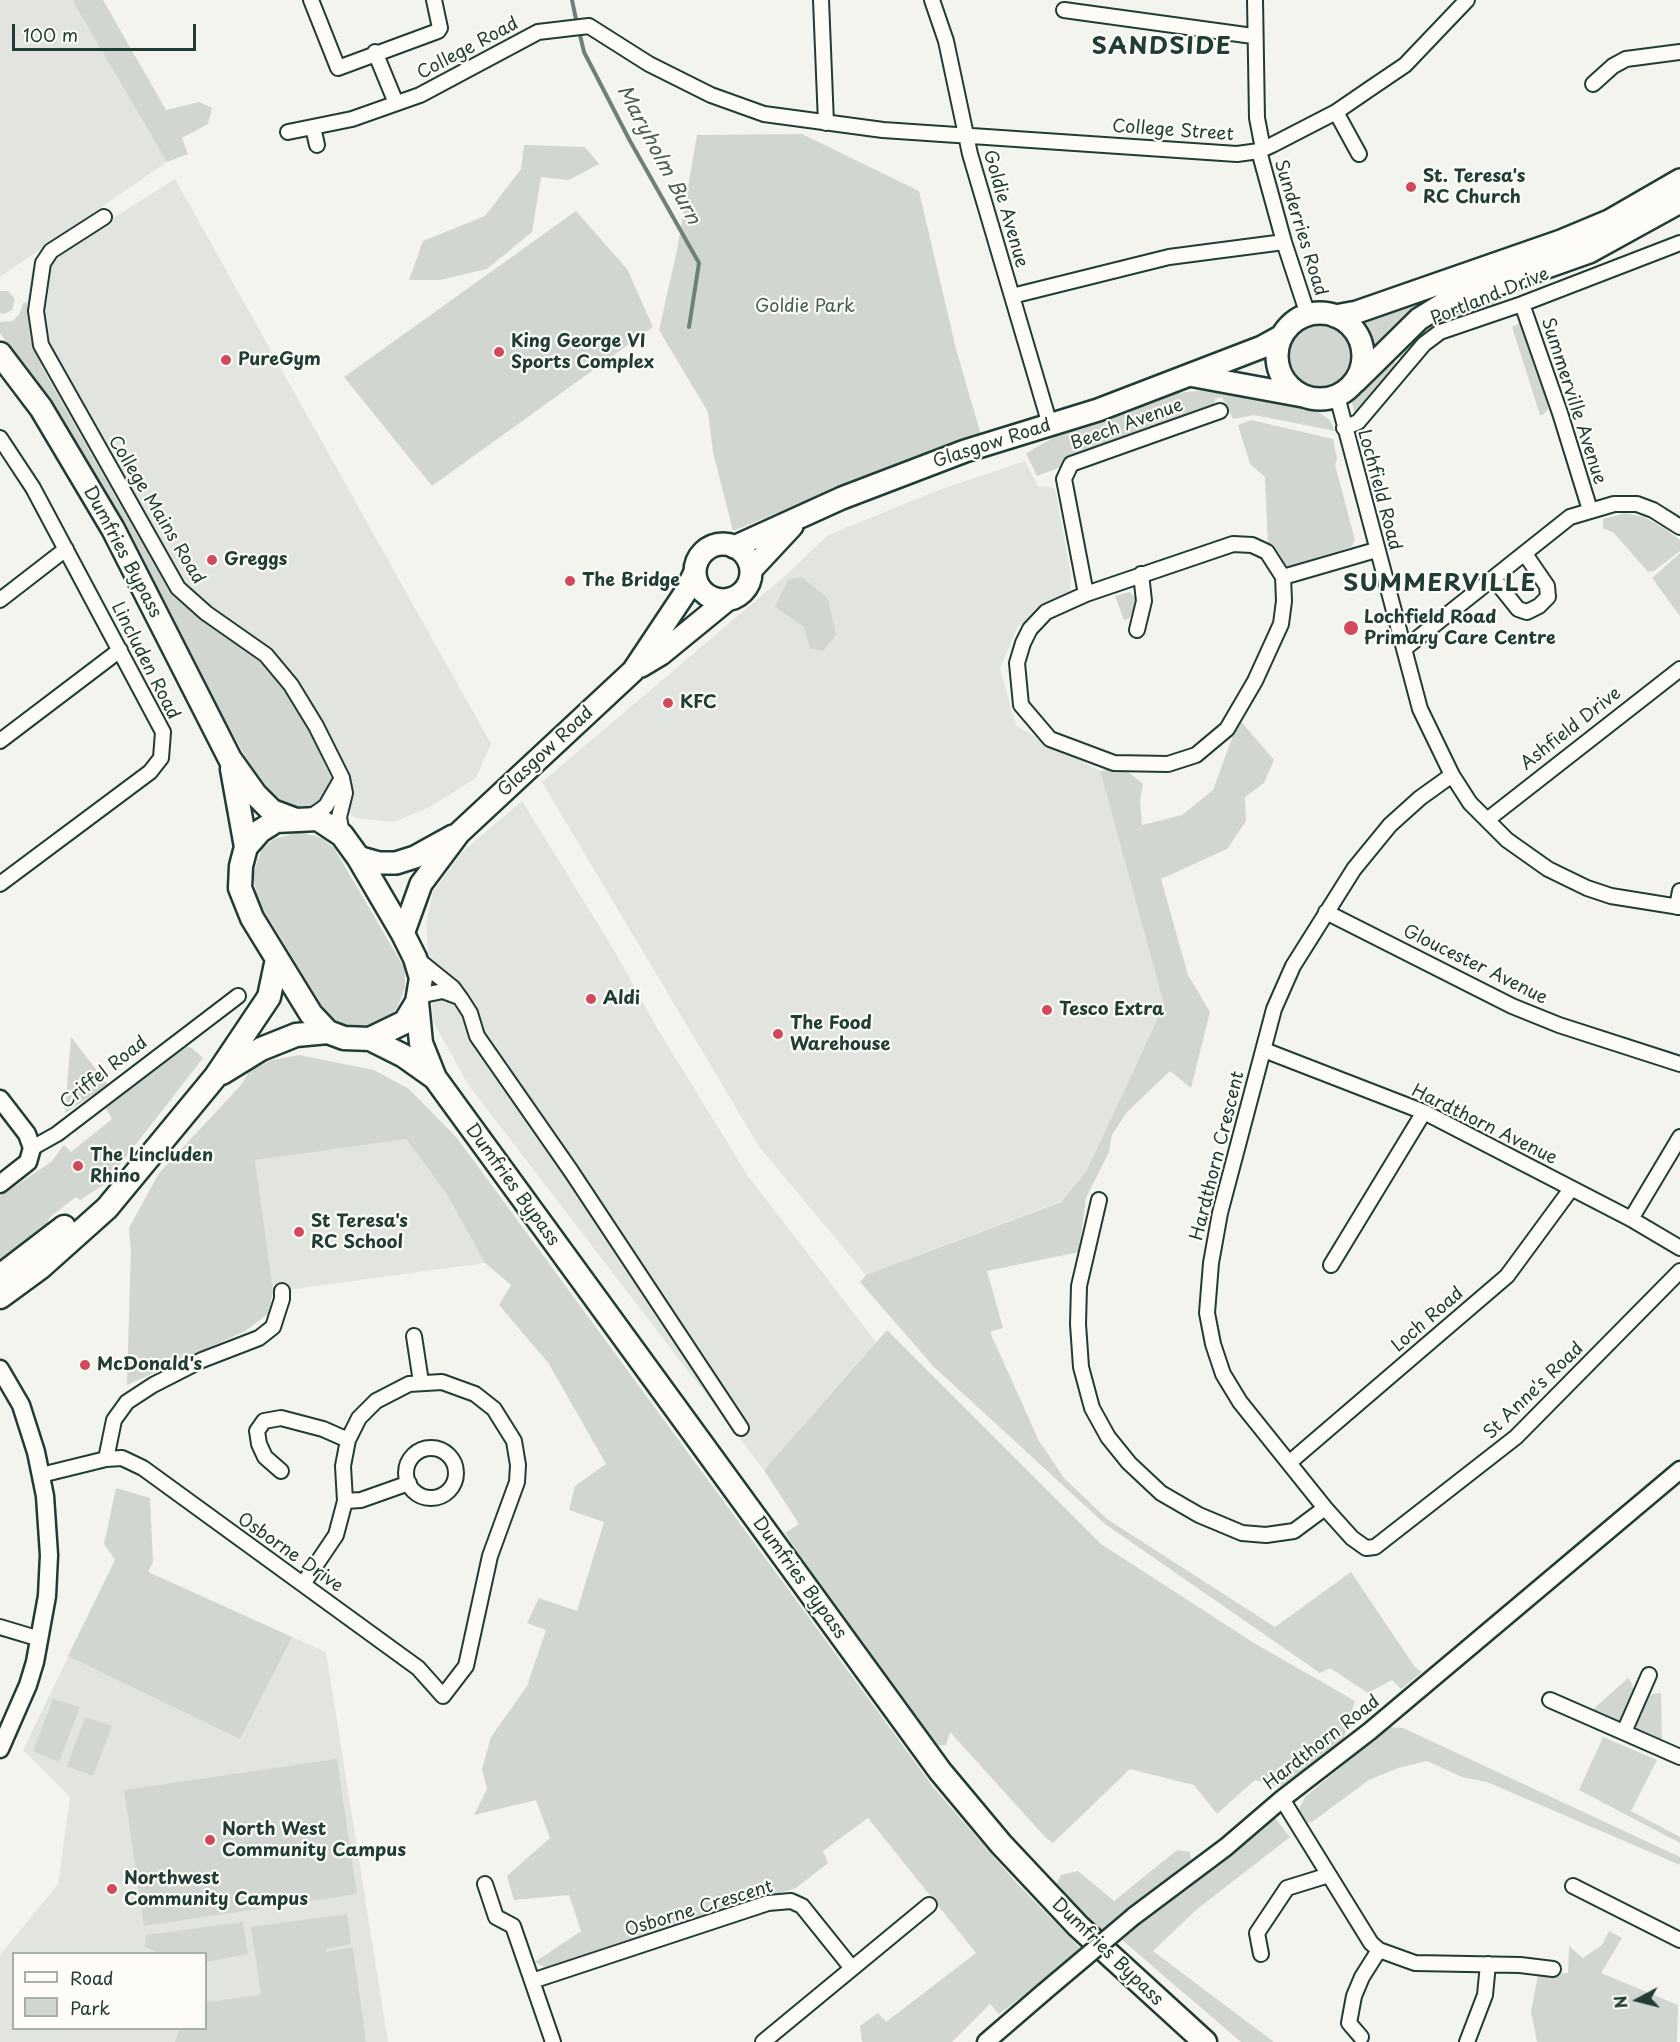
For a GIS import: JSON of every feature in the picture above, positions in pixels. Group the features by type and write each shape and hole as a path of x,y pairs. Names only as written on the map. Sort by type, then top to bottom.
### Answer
{"highway":[{"name":"Dumfries Bypass","path":"0,354 41,408 113,529 230,759 255,794 272,811 302,820 318,819 342,835 358,857 415,958 421,978 418,999 421,1043 435,1078 940,1771 1001,1844 1071,1918 1204,2042"},
{"name":"Dumfries Bypass","path":"230,759 246,847"},
{"path":"302,820 276,821 260,831 246,847 241,866 240,888 252,918 310,1014 328,1032 344,1038 370,1039 405,1022 418,999"},
{"path":"0,1296 41,1267 107,1208 216,1076 268,997 277,959"},
{"path":"216,1076 270,1045 296,1035 328,1032"},
{"name":"Dumfries Bypass","path":"370,1039 404,1056 435,1078"},
{"path":"0,1276 23,1261 96,1200 136,1171"}],"main road":[{"path":"1303,396 1291,388 1280,370 1278,350 1282,336 1298,320 1308,315 1321,313 1335,316 1357,312 1561,241 1609,221 1680,180"},
{"path":"1188,375 1303,396 1326,399 1337,396 1355,382 1419,319 1445,303 1589,252 1680,202"},
{"path":"1335,316 1356,332 1361,344 1364,357 1355,382"},
{"name":"Glasgow Road","path":"734,547 842,498 965,451 1050,425 1188,375 1282,336"},
{"name":"Glasgow Road","path":"751,570 798,519"},
{"path":"720,544 734,547 746,556 751,570 745,590 727,600 708,596 701,590 695,572 696,564 705,550 720,544"},
{"name":"Glasgow Road","path":"633,671 685,593 695,572"},
{"name":"Glasgow Road","path":"403,934 421,884 459,832 633,671 660,654 727,600"},
{"name":"Glasgow Road","path":"358,857 380,863 396,863 415,857 459,832"}],"street":[{"path":"311,0 338,68 375,52 438,31 440,28 434,0"},
{"path":"820,0 826,123"},
{"name":"Goldie Avenue","path":"932,0 946,41 967,135 1011,296 1050,425"},
{"name":"Sunderries Road","path":"1255,0 1253,36 1261,150 1284,242 1308,315"},
{"name":"College Street","path":"826,123 1237,154 1261,150 1336,111 1405,65 1467,0"},
{"path":"1064,10 1253,36"},
{"name":"College Road","path":"288,132 352,119 420,95 538,32 589,26 649,64 711,95 764,114 826,123"},
{"path":"375,52 396,103"},
{"path":"1593,84 1613,66 1626,59 1680,52"},
{"path":"1336,111 1359,154"},
{"path":"314,127 317,145"},
{"name":"College Mains Road","path":"104,217 51,251 43,263 39,277 36,311 41,345 178,588 187,598 266,655 279,669 316,726 342,778 345,793 339,817 342,835"},
{"path":"1011,296 1169,257 1284,242"},
{"name":"Portland Drive","path":"1344,429 1358,422 1418,351 1440,332 1522,304 1680,243"},
{"name":"Summerville Avenue","path":"1522,304 1590,510"},
{"name":"Lochfield Road","path":"1337,396 1420,710 1452,775 1470,803 1507,840 1548,869 1587,888 1611,896 1679,907"},
{"name":"Beech Avenue","path":"1086,594 1064,479 1071,464 1220,411"},
{"name":"Lincluden Road","path":"0,438 33,488 163,732 161,758 150,772 0,884"},
{"path":"1404,649 1570,517 1614,504 1637,504 1653,510 1680,527"},
{"path":"1233,544 1252,545 1267,552 1283,577 1284,601 1281,624 1255,681 1227,729 1196,755 1168,764 1114,763 1050,739 1022,705 1017,663 1030,629 1046,612 1086,594 1141,574 1233,544"},
{"path":"0,600 66,549"},
{"path":"1283,577 1376,550"},
{"path":"1494,579 1518,609 1527,612 1539,606 1548,597 1547,586 1525,554"},
{"path":"1137,630 1144,601 1141,574"},
{"path":"0,741 120,650"},
{"name":"Ashfield Drive","path":"1487,820 1680,669"},
{"name":"Hardthorn Crescent","path":"1375,1547 1366,1548 1352,1538 1240,1402 1224,1374 1213,1344 1207,1313 1210,1263 1220,1213 1274,1009 1288,977 1354,868 1390,825 1420,798 1452,775"},
{"path":"302,820 326,806 342,778"},
{"path":"1679,907 1680,891"},
{"name":"Gloucester Avenue","path":"1326,912 1512,1006 1559,1025 1680,1064"},
{"path":"415,958 453,988 461,999 483,1045 571,1171 741,1428"},
{"path":"418,999 443,991 461,999"},
{"name":"Criffel Road","path":"0,1184 28,1162 32,1148 57,1134 238,996"},
{"name":"Hardthorn Avenue","path":"1264,1050 1424,1112 1631,1219 1680,1248"},
{"path":"0,1099 27,1134 32,1148"},
{"path":"1331,1265 1424,1112"},
{"path":"1631,1219 1680,1137"},
{"name":"Loch Road","path":"1290,1462 1507,1276 1571,1189"},
{"path":"1099,1200 1079,1286 1078,1324 1081,1367 1092,1408 1108,1437 1129,1463 1161,1493 1199,1515 1242,1533 1266,1535 1294,1531 1325,1508"},
{"name":"St Anne's Road","path":"1375,1547 1516,1437 1680,1271"},
{"path":"106,1459 114,1420 127,1402 153,1385 202,1360 258,1338 273,1327 282,1299 282,1291"},
{"path":"303,1584 336,1535 345,1501 343,1466 348,1440 359,1418 376,1401 397,1388 421,1382 414,1336"},
{"path":"0,1370 21,1405 41,1475 49,1555 47,1596 40,1639 28,1684 0,1749"},
{"name":"Osborne Drive","path":"41,1475 106,1459 122,1458 143,1468 418,1668 443,1696 466,1666 490,1556 517,1482 518,1465 509,1429 485,1401 452,1384 421,1382"},
{"path":"281,1471 265,1457 259,1444 257,1431 264,1421 281,1418 323,1429 348,1440"},
{"name":"Hardthorn Road","path":"986,2042 1134,1916 1226,1847 1281,1799 1370,1731 1680,1470"},
{"path":"345,1501 361,1500 409,1483"},
{"path":"0,1627 40,1639"},
{"path":"1624,1732 1649,1676"},
{"path":"1550,1700 1680,1757"},
{"path":"1281,1799 1371,1943 1379,1950 1415,1963 1553,1968"},
{"path":"1261,1954 1257,1933 1287,1888 1329,1875"},
{"path":"485,1884 496,1917 513,1926 553,2042"},
{"path":"1573,1886 1680,1940"},
{"name":"Osborne Crescent","path":"532,1981 768,1903 791,1901 802,1906 851,1967"},
{"path":"763,2042 851,1967 929,1905"},
{"path":"1361,2037 1349,2023 1352,2005 1362,1977 1379,1950"},
{"path":"1467,2042 1485,1995 1488,1964"}],"shaded area":[{"path":"0,0 72,0 167,162 0,277"},
{"path":"175,179 491,744 476,778 430,807 394,822 356,818 324,798 330,779 311,733 284,686 265,664 173,597 43,370 30,338 27,302 32,269"},
{"path":"1025,461 1038,486 1055,488 1071,575 1070,593 1018,626 1000,668 1016,726 1100,771 1164,1005 1087,1170 1061,1201 866,1275 758,1145 542,782 786,575 828,535 939,490"},
{"path":"522,801 614,950 657,1028 748,1176 876,1342 764,1470 467,1083 433,1021 426,924 433,892 462,852"},
{"name":"St Teresa's RC School","path":"399,1130 446,1193 485,1263 273,1292 268,1314 245,1331 127,1385 131,1251 129,1228 159,1195 219,1140"},
{"name":"North West Community Campus","path":"116,1558 326,1652 388,2042 0,2042 0,1955 58,1884 70,1797 23,1750"}],"green space":[{"path":"72,0 103,0 166,110 199,102 212,108 208,124 182,138 188,154 167,162"},
{"name":"Goldie Park","path":"802,134 919,191 956,349 981,435 733,531 713,452 708,412 659,330 677,250 697,135"},
{"path":"524,145 585,147 599,164 569,180 541,177 532,232 487,269 440,280 409,280 423,241 485,216 521,169"},
{"name":"King George VI Sports Complex","path":"576,211 627,269 653,327 432,486 344,377"},
{"path":"0,291 8,291 15,299 12,310 5,314 0,313"},
{"path":"1494,301 1495,307 1442,327 1452,315"},
{"path":"27,302 30,338 43,370 173,597 265,664 284,686 311,733 331,779 324,798 313,806 292,808 275,799 261,785 178,635 120,517 47,397 0,333 0,322 12,321 19,315 23,303"},
{"path":"1416,302 1420,312 1372,354 1369,341 1359,324 1361,321"},
{"path":"1524,321 1550,400 1548,409 1543,415 1540,415 1512,327"},
{"path":"1430,322 1435,331 1404,361 1395,354"},
{"path":"1315,325 1327,325 1339,330 1349,340 1354,358 1352,371 1339,386 1327,391 1315,391 1303,386 1293,376 1288,364 1288,352 1293,340 1303,330"},
{"path":"1391,359 1399,365 1360,413 1354,412 1352,402 1357,393"},
{"path":"1215,389 1314,409 1330,420 1335,431 1254,415 1233,419 1222,397 1215,399 1214,408 1209,411 1037,476 1026,453 1053,438 1052,434 1168,394"},
{"path":"1251,420 1333,439 1337,459 1335,465 1355,540 1351,547 1287,567 1277,551 1268,545 1265,477 1250,464 1238,425"},
{"path":"1625,513 1644,517 1664,528 1680,540 1680,551 1654,571 1648,572 1614,533 1603,528 1603,519"},
{"path":"1680,553 1680,616 1652,578"},
{"path":"802,577 828,599 836,635 823,651 810,648 803,626 775,607 788,580"},
{"path":"1130,592 1135,598 1135,607 1130,618 1124,620 1115,596"},
{"path":"1239,719 1274,760 1264,783 1245,797 1246,821 1227,849 1161,879 1188,975 1210,1012 1191,1088 1170,1071 1126,1113 1112,1135 1109,1152 1086,1198 1079,1252 987,1271 1003,1328 990,1332 1039,1441 1064,1478 1107,1519 1275,1627 1351,1572 1415,1667 1422,1672 1401,1689 1392,1680 1368,1693 1330,1668 1320,1673 1105,1524 934,1367 860,1282 866,1275 1061,1202 1087,1170 1164,1005 1100,771 1122,767 1143,784 1140,800 1142,825 1182,815 1213,790"},
{"path":"299,832 322,838 334,848 405,969 405,988 397,1008 391,1016 370,1026 345,1025 328,1016 257,899 253,874 262,849 274,839"},
{"path":"71,1037 108,1085 65,1113"},
{"path":"181,1045 192,1048 203,1058 105,1184 80,1200 76,1197 50,1217 45,1227 16,1255 0,1259 0,1196 51,1162 64,1145 71,1152 112,1119 105,1107"},
{"path":"299,1055 374,1070 409,1089 457,1138 934,1788 1013,1879 1083,1951 999,2014 990,2004 952,2042 862,2042 860,2026 878,2013 886,2022 976,1953 868,1818 823,1851 828,1863 796,1888 545,1968 535,1962 581,1931 569,1895 514,1900 507,1876 550,1838 536,1800 474,1815 487,1789 482,1769 491,1737 527,1686 546,1630 527,1623 539,1598 577,1611 604,1522 569,1510 575,1486 606,1464 549,1364 499,1305 511,1285 485,1263 446,1193 406,1139 255,1160 273,1292 268,1314 245,1331 127,1385 131,1251 129,1228 159,1173 242,1084 250,1070 272,1060"},
{"path":"887,1330 1101,1544 1254,1643 1355,1701 1343,1741 1280,1787 1255,1780 1217,1814 1194,1785 1130,1769 1053,1843 950,1732 946,1745 933,1746 840,1617 785,1533 799,1524 764,1470"},
{"path":"116,1488 150,1498 153,1562 148,1572 292,1637 240,1739 68,1656 115,1560 104,1544"},
{"path":"1628,1678 1635,1696 1622,1720 1615,1722 1591,1711"},
{"path":"1661,1693 1662,1742 1638,1732 1636,1728 1636,1720 1644,1701 1653,1694"},
{"path":"53,1699 80,1707 59,1762 33,1751"},
{"path":"85,1717 112,1726 93,1776 67,1766"},
{"path":"1389,1727 1403,1728 1680,1857 1680,1865 1487,1782 1462,1777 1427,1761 1398,1768 1369,1780 1312,1822 1302,1824 1297,1813 1305,1797"},
{"path":"1603,1737 1657,1760 1631,1811 1680,1837 1680,1843 1579,1790"},
{"path":"337,1759 357,1894 144,1926 124,1790"},
{"path":"1271,1813 1290,1837 1196,1910 1153,1951 1274,2042 1241,2042 1122,1940"},
{"path":"1177,1850 1190,1852 1191,1863 1100,1934 1054,1890 1061,1875 1078,1871 1114,1901"},
{"path":"347,1914 351,1944 326,1949 326,1952 353,1947 366,2042 175,2042 180,2030 207,2030 207,2002 261,1995 251,1927"},
{"path":"243,1922 248,1954 207,1962 207,1952 157,1952 145,1947 146,1935"},
{"path":"1609,1931 1622,1938 1601,1973 1678,2005 1677,2042 1537,2042 1531,2011 1538,1975 1568,1973 1569,1946 1583,1958 1602,1945"}],"waterway":[{"name":"Maryholm Burn","path":"572,0 577,24"},
{"name":"Maryholm Burn","path":"579,31 584,52 630,141 699,263 689,327"}],"place":[{"name":"St. Teresa's RC Church","path":"1411,187"},
{"name":"King George VI Sports Complex","path":"499,352"},
{"name":"PureGym","path":"226,360"},
{"name":"Greggs","path":"212,560"},
{"name":"The Bridge","path":"570,581"},
{"name":"Lochfield Road Primary Care Centre","path":"1351,628"},
{"name":"KFC","path":"668,703"},
{"name":"Aldi","path":"591,999"},
{"name":"Tesco Extra","path":"1047,1010"},
{"name":"The Food Warehouse","path":"778,1034"},
{"name":"The Lincluden Rhino","path":"78,1166"},
{"name":"St Teresa's RC School","path":"299,1232"},
{"name":"McDonald's","path":"85,1365"},
{"name":"North West Community Campus","path":"210,1840"},
{"name":"Northwest Community Campus","path":"112,1889"}],"district":[{"name":"SANDSIDE","path":"1162,47"},
{"name":"SUMMERVILLE","path":"1440,584"}]}
